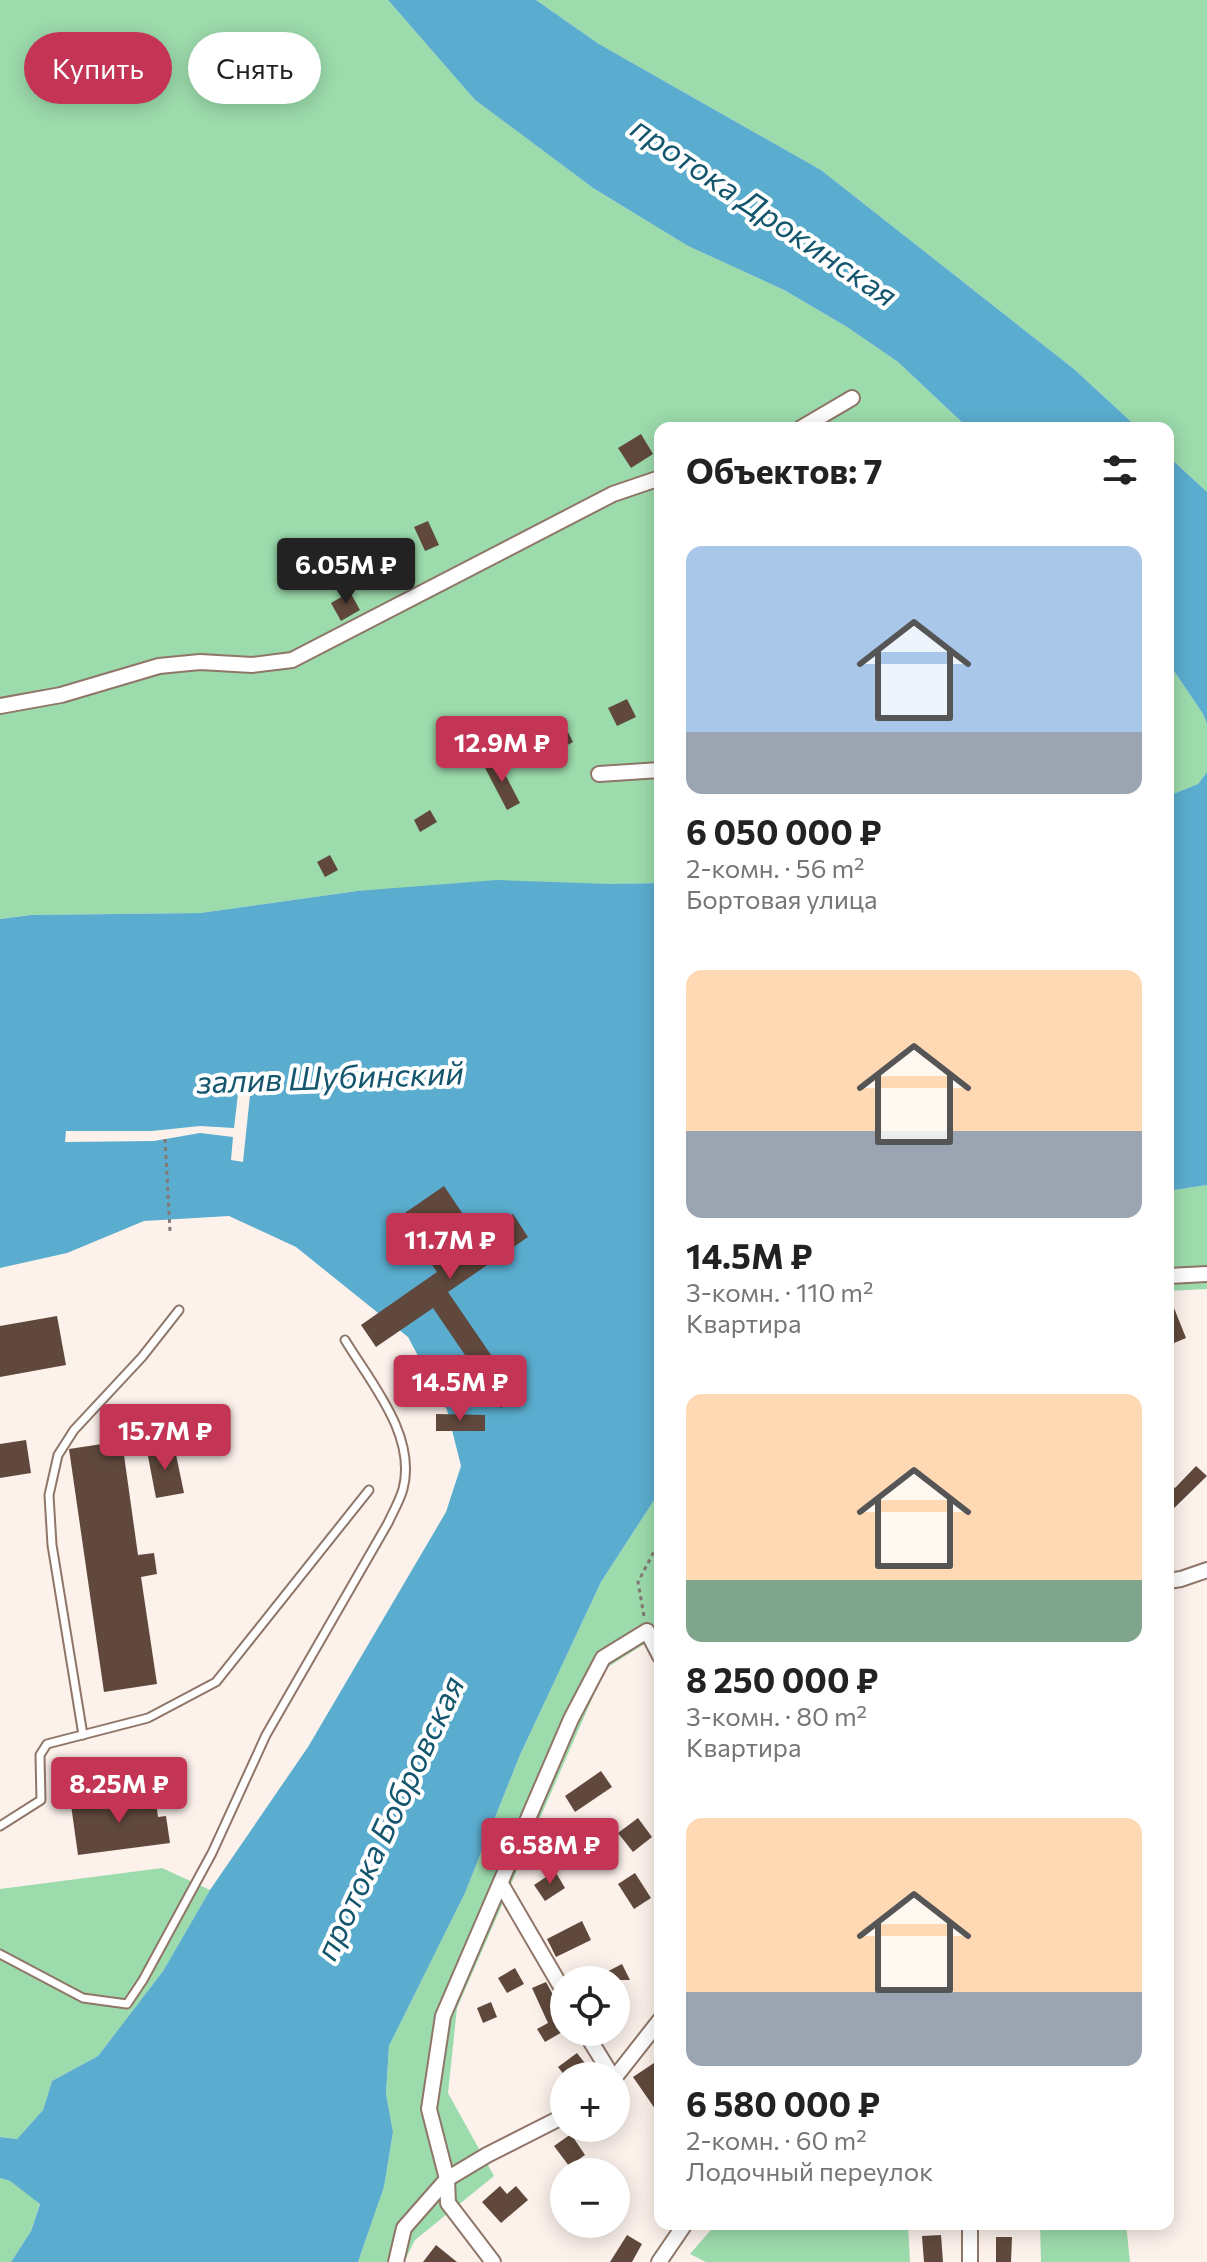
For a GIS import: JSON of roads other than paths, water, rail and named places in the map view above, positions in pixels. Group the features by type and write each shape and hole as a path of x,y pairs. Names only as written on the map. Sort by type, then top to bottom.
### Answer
{"street":[{"path":"811,422 852,398"},
{"path":"0,706 61,695 159,666 200,662 252,665 292,660 613,494 654,480"},
{"path":"599,774 654,770"},
{"path":"1174,1276 1207,1274"},
{"path":"1174,1579 1206,1571"},
{"path":"493,2262 448,2203 447,2179 429,2109 443,2016 571,1719 603,1658 647,1631 654,1644"},
{"path":"501,1884 550,1968"},
{"path":"626,2062 654,2027"},
{"path":"396,2262 404,2228 447,2179 550,2123"},
{"path":"659,2262 681,2230"},
{"path":"970,2230 970,2262"}],"lane":[{"path":"83,1735 52,1545 49,1495 58,1455 74,1430 142,1357 179,1310"},
{"path":"0,1954 83,1998 127,2004 143,1980 212,1853 266,1735 388,1523 403,1489 406,1456 397,1424 345,1340"},
{"path":"0,1826 41,1800 40,1755 47,1744 148,1718 216,1682 369,1490"}],"water":[{"name":"протока Дрокинская","path":"388,0 536,0 599,44 821,170 1074,369 1131,422 962,422 898,362 847,327 784,290 688,246 593,188 475,100"},
{"path":"1174,462 1207,492 1207,724 1174,671"},
{"path":"1207,772 1207,1185 1174,1190 1174,794 1198,784"},
{"path":"497,880 654,883 654,1500 601,1582 520,1755 465,1893 389,2046 386,2094 393,2132 384,2187 358,2262 11,2262 31,2231 40,2204 10,2181 0,2178 0,2137 17,2139 43,2110 52,2081 98,2056 163,1971 210,1890 308,1747 446,1512 461,1466 447,1410 408,1337 296,1247 229,1216 144,1221 67,1253 0,1268 0,919 31,915 200,913 357,891"}],"water label":[{"name":"залив Шубинский","path":"330,1078"},
{"name":"протока Бобровская","path":"390,1818"}]}
